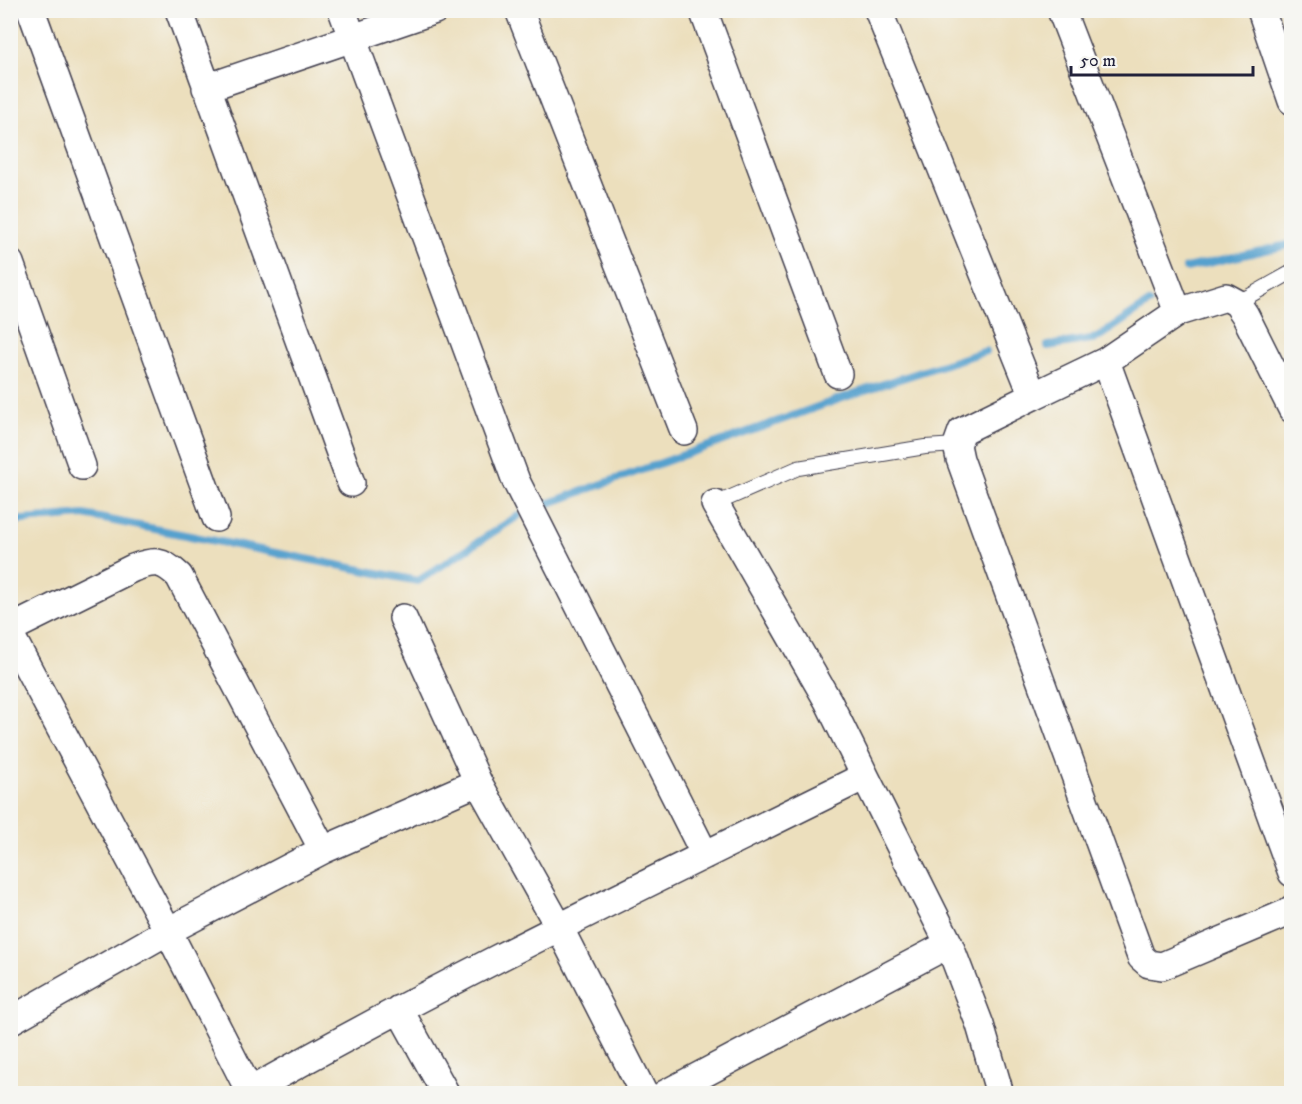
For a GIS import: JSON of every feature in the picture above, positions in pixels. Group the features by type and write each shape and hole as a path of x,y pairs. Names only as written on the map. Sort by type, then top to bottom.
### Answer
{"street":[{"path":"32,10 216,518"},
{"path":"179,10 351,483"},
{"path":"342,10 516,481 705,855"},
{"path":"206,88 435,10"},
{"path":"519,10 684,430"},
{"path":"703,10 838,374"},
{"path":"878,10 1033,396"},
{"path":"1061,10 1178,312"},
{"path":"1261,10 1292,101"},
{"path":"10,263 82,466"},
{"path":"1292,409 1245,315 1237,303 1226,297 1178,312 1106,361 962,431 957,445 960,459 1141,957 1149,964 1162,966 1292,909"},
{"path":"1106,361 1292,873"},
{"path":"715,504 828,701 949,944 980,1025 1000,1094"},
{"path":"10,629 150,561 167,565 179,576 322,850"},
{"path":"403,618 478,782 559,927 644,1094"},
{"path":"10,634 168,931 249,1093 399,1009 865,776"},
{"path":"10,1021 168,931 322,850 478,782"},
{"path":"665,1094 949,944"},
{"path":"399,1009 446,1094"}],"lane":[{"path":"1237,303 1292,272"},
{"path":"715,504 798,468 925,447 957,445"}],"waterway":[{"path":"1186,268 1292,244"},
{"path":"1048,346 1097,338 1149,303"},
{"path":"544,505 862,391 986,351"},
{"path":"10,521 84,515 418,581 518,516"}]}
